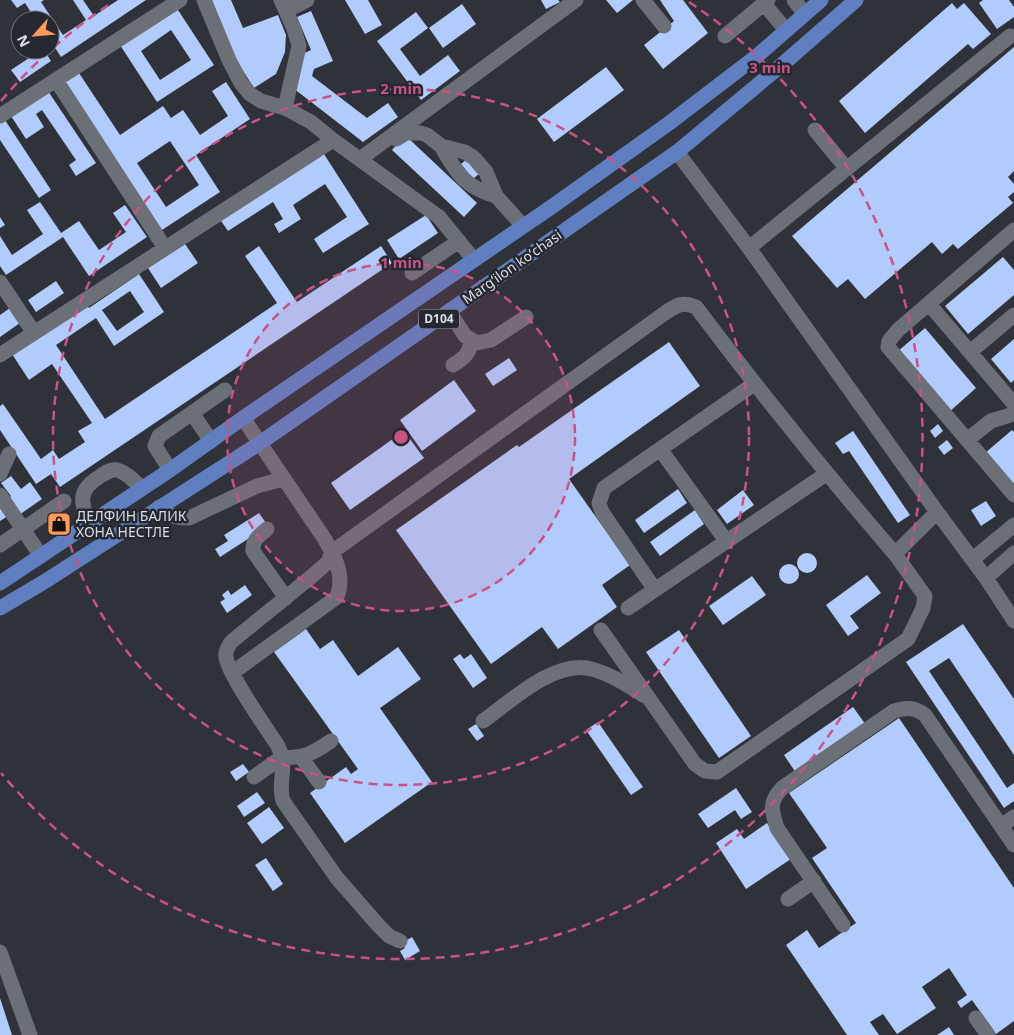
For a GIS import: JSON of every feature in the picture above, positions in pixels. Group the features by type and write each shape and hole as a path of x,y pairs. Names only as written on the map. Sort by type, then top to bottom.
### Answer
{"main road":[{"name":"Margʻilon koʻchasi","path":"0,583 170,470 668,124 756,56 821,0"},
{"name":"Margʻilon koʻchasi","path":"0,608 44,582 260,443 677,152 856,0"}],"street":[{"path":"0,116 180,0"},
{"path":"204,0 229,60 241,83 250,94 261,101 285,108 311,122 364,161 439,217 474,260"},
{"path":"285,108 299,46 284,5 307,0"},
{"path":"364,161 576,0"},
{"path":"643,0 664,26"},
{"path":"794,0 806,14"},
{"path":"726,36 766,2 786,30"},
{"path":"749,248 1010,36"},
{"path":"56,80 165,248"},
{"path":"815,130 847,169"},
{"path":"364,161 406,133 421,133 427,135 441,146 455,169 466,182 478,190 496,196"},
{"path":"0,355 333,140"},
{"path":"441,146 465,152 474,158 486,172 496,196 523,226"},
{"path":"677,152 749,248 937,512 973,559 1014,621"},
{"path":"1014,230 898,330 889,341 888,347 1014,495"},
{"path":"412,273 459,241"},
{"path":"0,282 34,333"},
{"path":"400,941 389,936 378,925 337,878 283,801 280,792 282,757 278,746 232,673 226,657 227,650 231,642 328,562 332,552 678,305 687,303 696,307 754,384 826,474 895,554 925,596 923,608 908,639 717,772 705,771 695,764 601,630"},
{"path":"929,304 1014,404"},
{"path":"449,311 465,336 477,343 491,340 526,317"},
{"path":"970,352 1014,315"},
{"path":"453,365 468,353 470,340"},
{"path":"655,590 602,512 599,503 604,488 754,384"},
{"path":"170,470 155,446 159,436 225,390"},
{"path":"192,413 211,441"},
{"path":"967,440 991,421 1014,414"},
{"path":"232,673 337,597 340,587 340,574 332,552 324,538 243,418"},
{"path":"660,449 727,542"},
{"path":"0,474 9,454"},
{"path":"89,524 83,507 82,497 88,484 109,470 117,470 128,476 142,488"},
{"path":"628,608 826,474"},
{"path":"159,508 167,515 189,518 257,486 284,479"},
{"path":"0,495 41,556"},
{"path":"0,544 64,502"},
{"path":"895,554 937,512"},
{"path":"973,559 1014,525"},
{"path":"267,529 255,539 254,551 286,598"},
{"path":"986,578 1014,553"},
{"path":"483,721 547,675 572,668 587,668 602,673 619,680 648,698"},
{"path":"843,925 778,828 772,812 772,801 782,788 894,710 910,707 925,715 1014,845"},
{"path":"254,777 282,757 301,758 312,754 331,741"},
{"path":"301,758 319,782"},
{"path":"1001,826 1014,817"},
{"path":"788,899 814,882"},
{"path":"0,952 30,1035"},
{"path":"976,1018 988,1035"}],"building":[{"path":"11,0 44,0 41,2 46,10 30,10 25,3 17,8"},
{"path":"73,0 83,0 94,16 118,0 146,0 61,57 60,30 63,35 86,20"},
{"path":"212,0 231,0 243,28 278,15 286,35 285,52 276,74 254,88 233,55"},
{"path":"345,0 368,0 382,25 365,34"},
{"path":"541,0 558,0 560,2 546,9"},
{"path":"606,0 633,0 617,13"},
{"path":"660,0 683,0 708,33 663,69 644,45 674,21"},
{"path":"983,0 1009,0 1014,7 1014,17 997,29 979,3"},
{"path":"952,3 957,9 964,3 991,34 973,49 968,44 865,133 839,101"},
{"path":"462,4 476,24 443,48 429,28"},
{"path":"176,7 214,65 157,102 120,45","holes":["171,30 191,60 160,80 141,51"]},
{"path":"311,11 333,61 314,69 312,76 367,118 388,103 398,117 363,142 293,88 300,55 311,50 297,17"},
{"path":"416,12 428,28 400,49 420,76 448,55 460,71 421,100 377,41"},
{"path":"1014,47 1014,171 1008,177 1014,184 1014,192 1008,197 1013,203 958,249 953,244 942,254 932,242 865,299 848,279 837,288 792,236"},
{"path":"26,60 51,61 20,82 11,70"},
{"path":"606,67 624,90 554,142 537,119"},
{"path":"79,73 120,135 163,106 171,118 183,110 200,135 228,116 212,91 226,82 250,119 196,155 220,192 162,230 64,83","holes":["170,141 199,185 166,207 137,163"]},
{"path":"48,91 96,163 76,176 69,165 76,160 42,110 36,114 44,127 26,139 11,116"},
{"path":"3,117 51,190 39,198 0,140 0,119"},
{"path":"405,135 477,203 464,217 392,150"},
{"path":"322,151 369,224 323,253 314,239 347,217 325,184 293,205 301,219 279,233 274,224 283,219 273,202 228,231 219,218"},
{"path":"468,158 480,173 473,179 461,164"},
{"path":"40,202 61,233 79,221 99,250 126,232 113,213 125,205 147,237 89,276 63,237 6,275 0,266 0,236 12,255 43,234 27,210"},
{"path":"426,215 438,233 399,259 387,240"},
{"path":"0,217 5,225 0,228"},
{"path":"185,244 198,263 161,288 148,268"},
{"path":"259,246 297,302 381,246 392,263 60,487 51,474 36,484 0,430 0,406 3,404 41,459 53,450 59,459 85,442 78,431 92,423 52,364 29,380 12,354 86,304 89,308 139,274 164,312 114,346 96,318 56,345 105,419 277,303 245,256","holes":["130,291 144,312 117,331 102,310"]},
{"path":"1003,257 1014,270 1014,295 968,334 945,306"},
{"path":"56,281 64,293 36,312 28,300"},
{"path":"10,308 20,323 0,337 0,315"},
{"path":"925,328 976,388 948,413 897,352"},
{"path":"1014,339 1014,380 1011,383 991,359"},
{"path":"669,342 700,386 569,479 630,565 602,585 617,607 558,649 542,627 491,664 396,530"},
{"path":"509,358 517,370 493,386 485,374"},
{"path":"454,380 476,411 422,451 400,420"},
{"path":"938,424 943,431 935,438 930,431"},
{"path":"1012,430 1014,432 1014,487 985,453"},
{"path":"404,431 424,458 350,510 331,483"},
{"path":"853,431 910,515 898,523 849,451 843,454 835,443"},
{"path":"947,440 953,448 944,455 938,447"},
{"path":"11,476 21,489 30,482 42,499 19,515 7,499 11,496 1,483"},
{"path":"678,489 687,503 644,533 635,520"},
{"path":"743,490 754,505 727,524 717,510"},
{"path":"986,501 996,516 981,526 971,510"},
{"path":"0,505 8,516 0,521"},
{"path":"695,510 704,524 660,556 650,542"},
{"path":"259,513 268,526 220,557 215,549 228,541 224,535"},
{"path":"807,553 814,556 817,563 814,570 807,573 800,570 797,563 800,556"},
{"path":"789,564 796,567 799,574 796,581 789,584 782,581 779,574 782,567"},
{"path":"867,575 881,593 850,616 859,628 848,636 826,605"},
{"path":"752,576 766,595 723,625 709,606"},
{"path":"245,585 252,595 227,613 220,602 225,599 222,595 228,590 231,595"},
{"path":"963,624 1014,699 1014,755 949,658 929,671 1007,788 1014,783 1014,801 1004,808 906,662"},
{"path":"306,629 320,649 333,640 358,676 398,647 421,679 380,708 432,782 345,843 310,793 346,767 351,774 358,769 274,652"},
{"path":"679,630 751,736 719,758 646,652"},
{"path":"460,654 464,659 471,654 487,678 473,688 453,659"},
{"path":"853,707 866,725 796,773 784,755"},
{"path":"899,718 1014,888 1014,1021 996,1034 972,1000 961,1008 957,1002 967,995 949,968 922,987 936,1008 897,1034 883,1014 870,1022 879,1035 847,1035 786,945 807,930 819,948 856,923 812,858 827,848 789,793"},
{"path":"598,722 643,787 631,795 586,730"},
{"path":"476,724 484,736 477,741 468,729"},
{"path":"243,764 249,772 236,781 230,772"},
{"path":"736,788 752,812 741,819 735,810 708,828 698,814"},
{"path":"257,792 265,803 244,817 237,806"},
{"path":"269,807 284,828 262,844 247,823"},
{"path":"767,823 791,859 746,889 716,843 737,829 744,839"},
{"path":"266,858 283,884 273,891 255,865"},
{"path":"412,937 420,951 405,960 400,951 405,948 402,943"},
{"path":"0,998 12,1035 0,1035"},
{"path":"949,1027 954,1035 937,1035"}],"place":[{"name":"ДЕЛФИН БАЛИК ХОНА НЕСТЛЕ","path":"59,524"}]}
